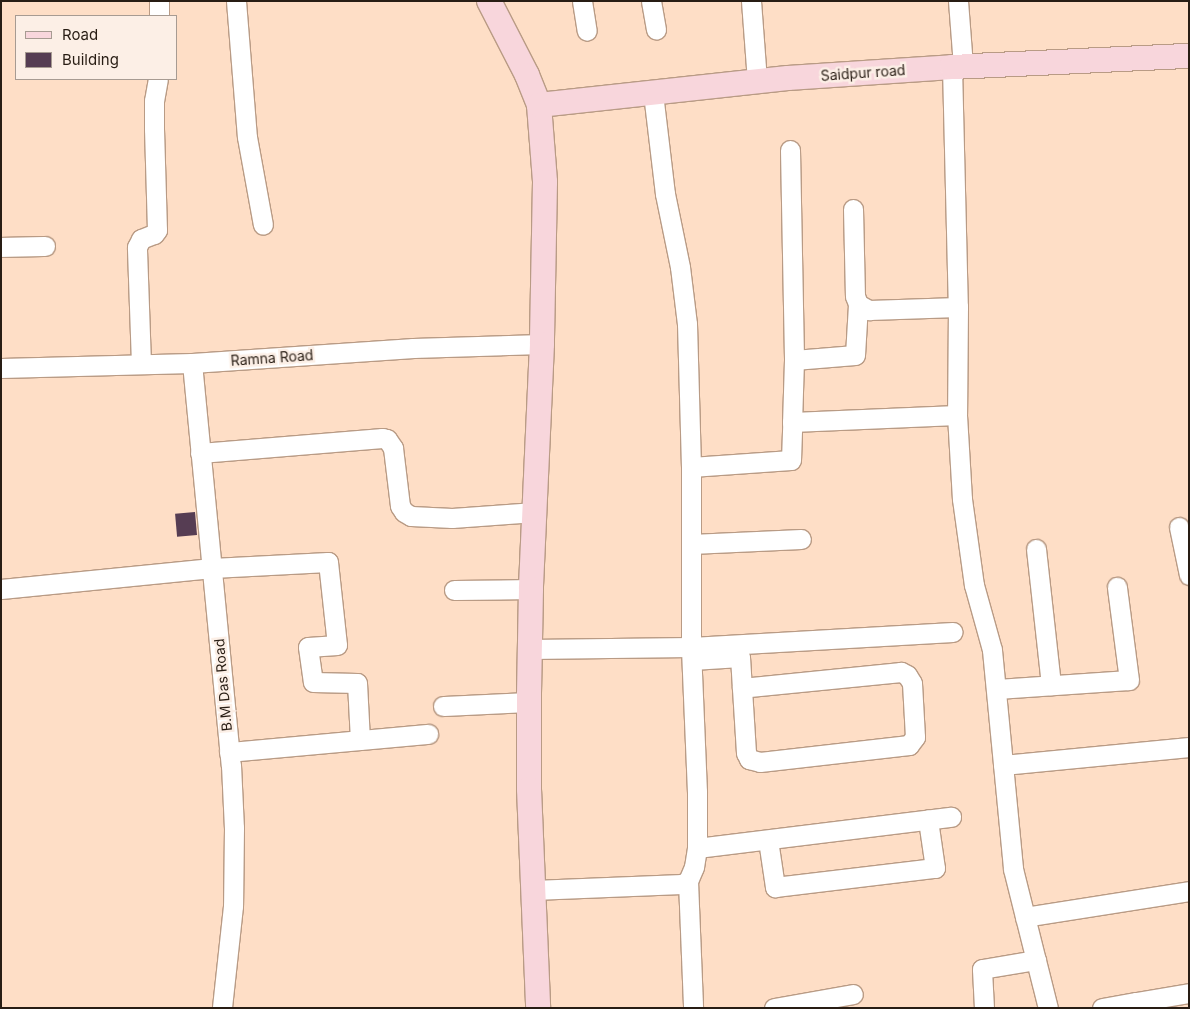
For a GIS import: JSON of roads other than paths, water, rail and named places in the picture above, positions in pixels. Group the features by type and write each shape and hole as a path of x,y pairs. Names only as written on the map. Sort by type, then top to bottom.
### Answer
{"main road":[{"path":"489,1 527,75 539,105 545,182 542,344 529,649 533,890 538,1008"},
{"name":"Saidpur road","path":"539,105 653,94 757,81 957,67 1189,56"}],"street":[{"path":"158,1 159,15"},
{"path":"236,1 247,137 263,225"},
{"path":"582,1 587,31"},
{"path":"651,1 656,30"},
{"path":"751,1 757,81"},
{"path":"958,1 957,415 962,500 974,586 992,650 997,689 1002,765 1014,869 1048,1008"},
{"path":"141,364 137,247 141,239 154,234 157,230 154,100 158,80"},
{"path":"653,94 665,194 680,267 687,324 691,467 691,654 697,848 694,867 688,881 693,1008"},
{"path":"691,467 791,460 794,360 790,150"},
{"path":"794,360 855,355 858,304 855,296 854,209"},
{"path":"1,247 45,246"},
{"path":"858,304 869,310 958,307"},
{"name":"Ramna Road","path":"1,368 192,363 413,348 542,344"},
{"name":"B.M Das Road","path":"192,363 229,752 235,867 230,950 222,1008"},
{"path":"792,422 957,415"},
{"path":"200,453 382,438 387,439 393,448 400,506 404,512 411,516 452,518 535,512"},
{"path":"1179,527 1189,575"},
{"path":"691,544 802,539"},
{"path":"1036,549 1051,685"},
{"path":"1,589 212,568 328,562 337,645 308,647 313,682 357,683 360,740"},
{"path":"997,689 1129,680 1117,586"},
{"path":"454,590 531,589"},
{"path":"691,654 953,632"},
{"path":"529,649 740,657 746,752 749,759 760,762 909,745 915,737 912,683 907,675 901,672 742,688"},
{"path":"443,706 529,702"},
{"path":"229,752 428,734"},
{"path":"1002,765 1189,746"},
{"path":"697,848 951,817"},
{"path":"768,840 775,886 935,868 928,820"},
{"path":"533,890 652,886 682,884 688,881"},
{"path":"1025,917 1189,891"},
{"path":"984,1008 982,969 1036,960"},
{"path":"1102,1008 1136,1005 1189,993"},
{"path":"774,1008 803,1005 853,994"}]}
